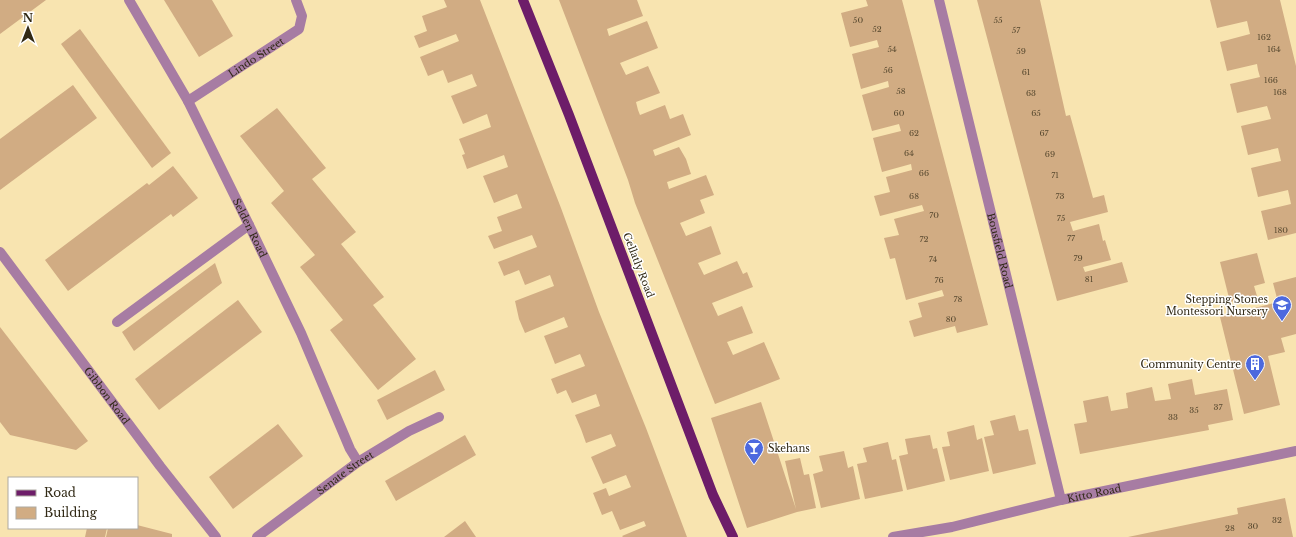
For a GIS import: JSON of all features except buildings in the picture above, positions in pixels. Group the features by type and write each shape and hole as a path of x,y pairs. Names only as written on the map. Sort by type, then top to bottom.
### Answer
{"main road":[{"name":"Gellatly Road","path":"523,0 572,122 713,495 733,537"}],"street":[{"name":"Selden Road","path":"129,0 188,101 301,333 350,449 358,462"},
{"name":"Lindo Street","path":"188,101 299,28 302,16 296,0"},
{"name":"Bousfield Road","path":"939,0 1061,500"},
{"path":"117,322 249,225"},
{"name":"Gibbon Road","path":"0,252 160,466 216,537"},
{"name":"Senate Street","path":"257,537 358,462 409,431 438,417"},
{"name":"Kitto Road","path":"893,537 952,527 1061,500 1296,451"}],"place":[{"name":"Stepping Stones Montessori Nursery","path":"1282,322"},
{"name":"Community Centre","path":"1255,381"},
{"name":"Skehans","path":"754,465"}]}
